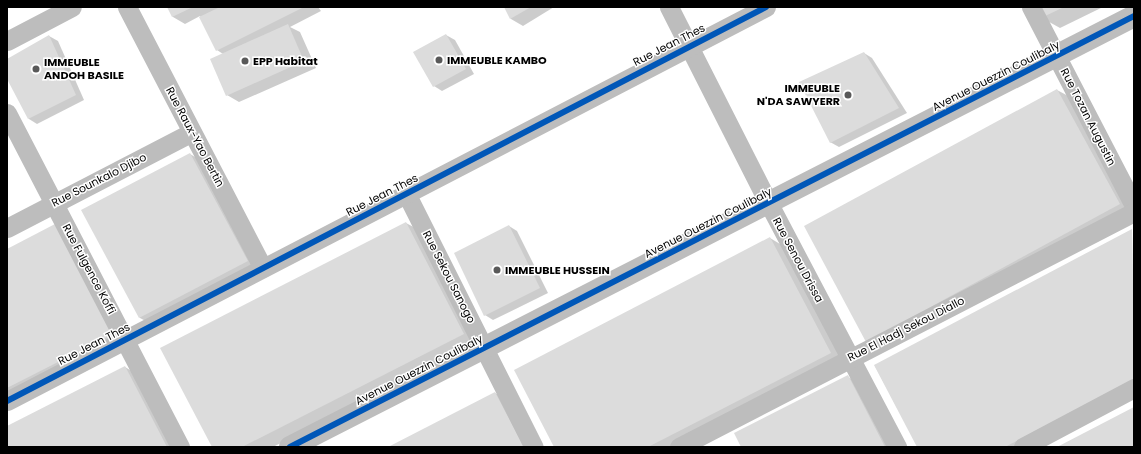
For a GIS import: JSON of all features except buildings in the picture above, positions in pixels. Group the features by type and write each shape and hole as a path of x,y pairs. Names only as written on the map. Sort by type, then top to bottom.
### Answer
{"street":[{"path":"7,41 72,7"},
{"name":"Rue Raux-Yao Bertin","path":"127,7 263,268"},
{"name":"Rue Senou Drissa","path":"669,7 769,204 896,447"},
{"name":"Rue Jean Thes","path":"7,400 766,7"},
{"name":"Rue Tozan Augustin","path":"1031,7 1134,206"},
{"name":"Avenue Ouezzin Coulibaly","path":"290,447 769,204 1134,16"},
{"name":"Rue Fulgence Koffi","path":"7,113 180,447"},
{"name":"Rue Sounkalo Djibo","path":"7,228 192,132"},
{"name":"Rue Sekou Sanogo","path":"406,193 486,348 534,447"},
{"name":"Rue El Hadj Sekou Diallo","path":"679,447 710,440 850,358 1134,212"},
{"path":"1023,447 1134,388"}],"cycle path":[{"path":"7,401 766,7"},
{"path":"290,447 1134,16"}],"place":[{"name":"IMMEUBLE KAMBO","path":"439,60"},
{"name":"EPP Habitat","path":"245,61"},
{"name":"IMMEUBLE ANDOH BASILE","path":"36,69"},
{"name":"IMMEUBLE N'DA SAWYERR","path":"848,95"},
{"name":"IMMEUBLE HUSSEIN","path":"497,270"}]}
